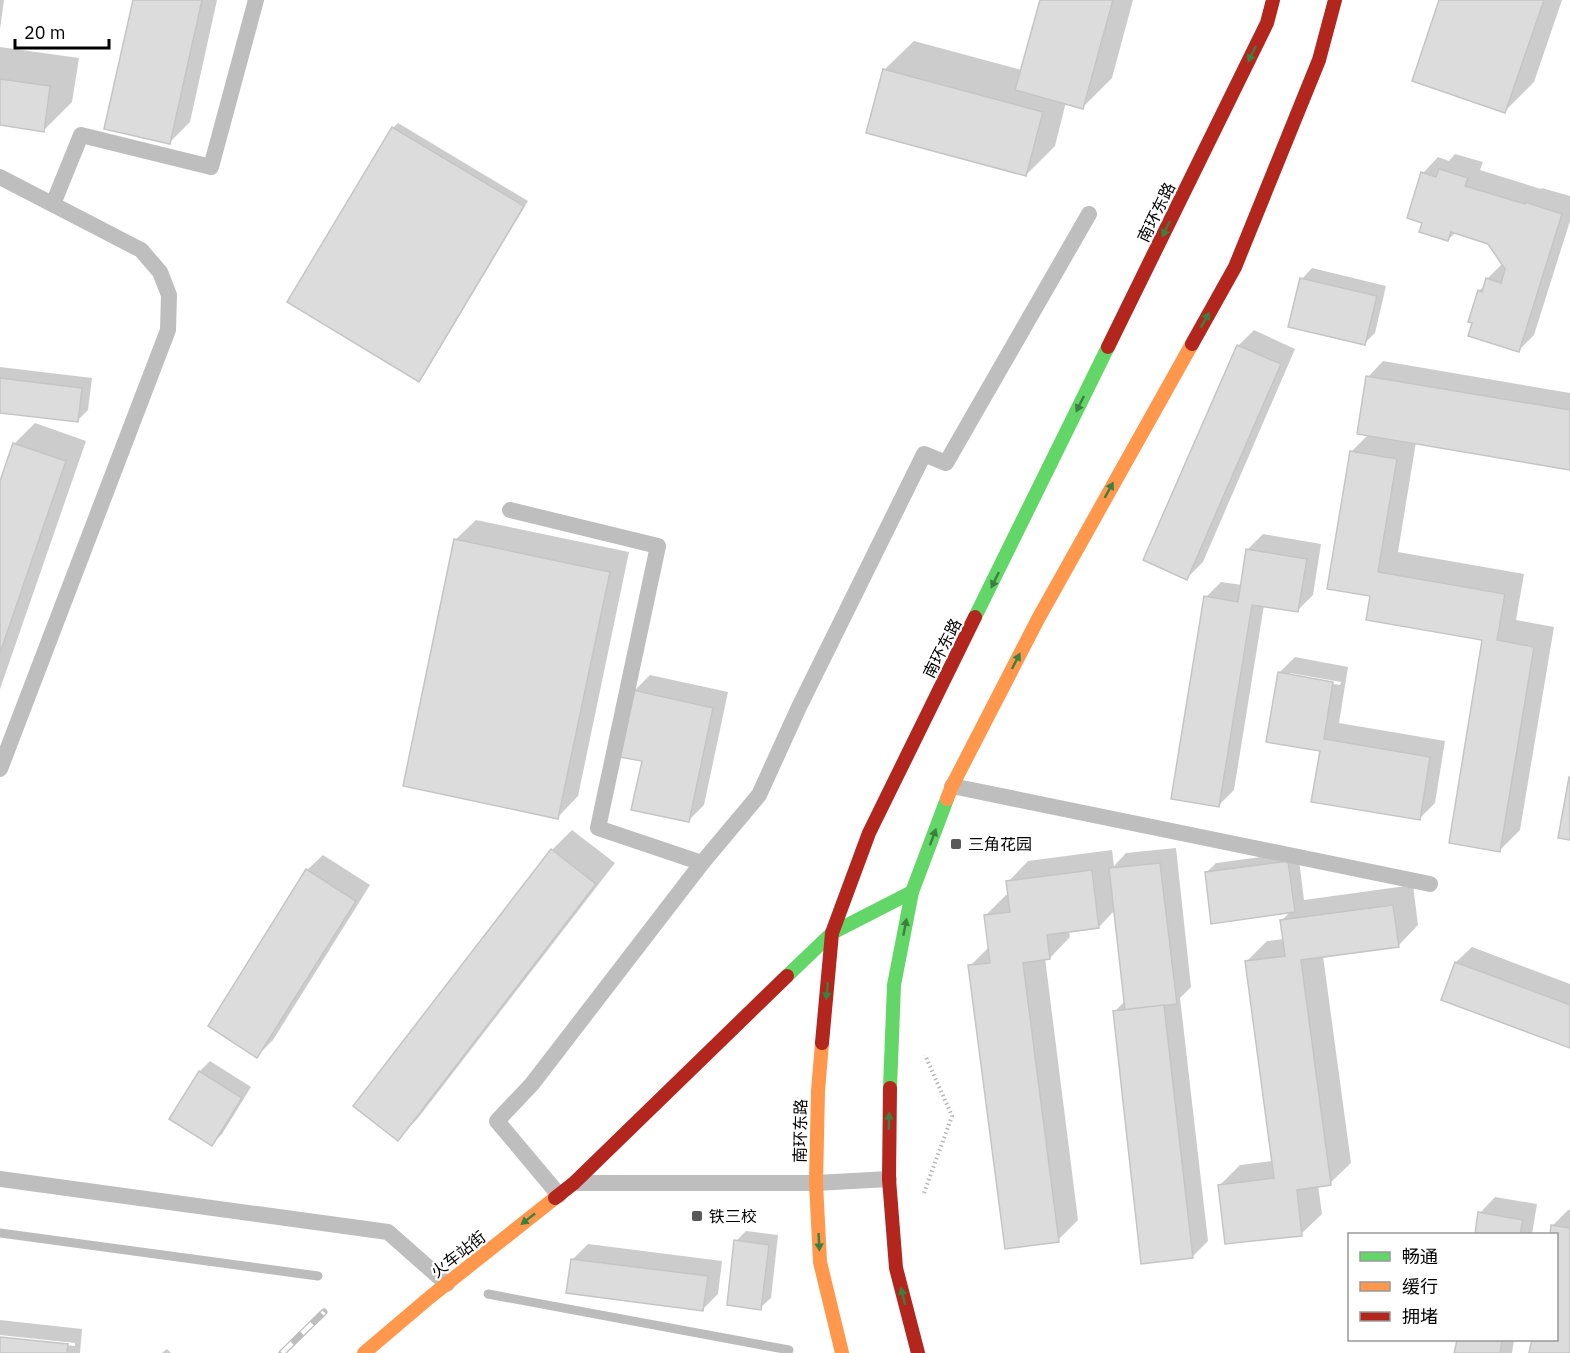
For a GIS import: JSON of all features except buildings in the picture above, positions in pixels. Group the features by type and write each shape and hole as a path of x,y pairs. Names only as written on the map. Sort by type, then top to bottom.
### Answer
{"main road":[{"name":"南环东路","path":"842,1353 820,1262 816,1183 818,1091 832,933 869,833 1267,23 1273,0"},
{"path":"918,1353 896,1268 889,1179 890,1068 894,986 912,892 952,786 1038,619 1235,267 1319,60 1335,0"},
{"path":"832,933 912,892"},
{"name":"火车站街","path":"364,1353 574,1183 832,933"}],"lane":[{"path":"53,204 81,135 211,167 256,0"},
{"path":"0,177 141,250 160,272 170,295 168,330 0,769"},
{"path":"560,1195 497,1121 532,1084 702,863 759,795 799,707 924,454 946,463 1089,214"},
{"path":"510,510 658,546 598,828 702,863"},
{"path":"952,786 1430,884"},
{"path":"0,1179 388,1233 447,1284"},
{"path":"574,1183 816,1183 889,1179"}],"waterway":[{"path":"0,1233 318,1276"},
{"path":"488,1294 789,1350"}],"railway":[{"path":"282,1353 324,1312"}],"traffic: fast":[{"path":"975,617 1108,347"},
{"path":"890,1088 894,985 912,892 947,799"},
{"path":"787,976 832,933 912,892"}],"traffic: slow":[{"path":"947,799 1038,619 1192,344"},
{"path":"822,1043 818,1091 816,1183 820,1262 842,1353"},
{"path":"364,1353 430,1297 555,1198"}],"traffic: jam":[{"path":"1108,347 1267,23 1273,0"},
{"path":"1192,344 1235,267 1319,60 1335,0"},
{"path":"822,1043 832,933 869,833 975,617"},
{"path":"555,1198 574,1183 787,976"},
{"path":"890,1088 889,1179 896,1268 918,1353"}],"place":[{"name":"三角花园","path":"956,844"},
{"name":"铁三校","path":"697,1216"}]}
